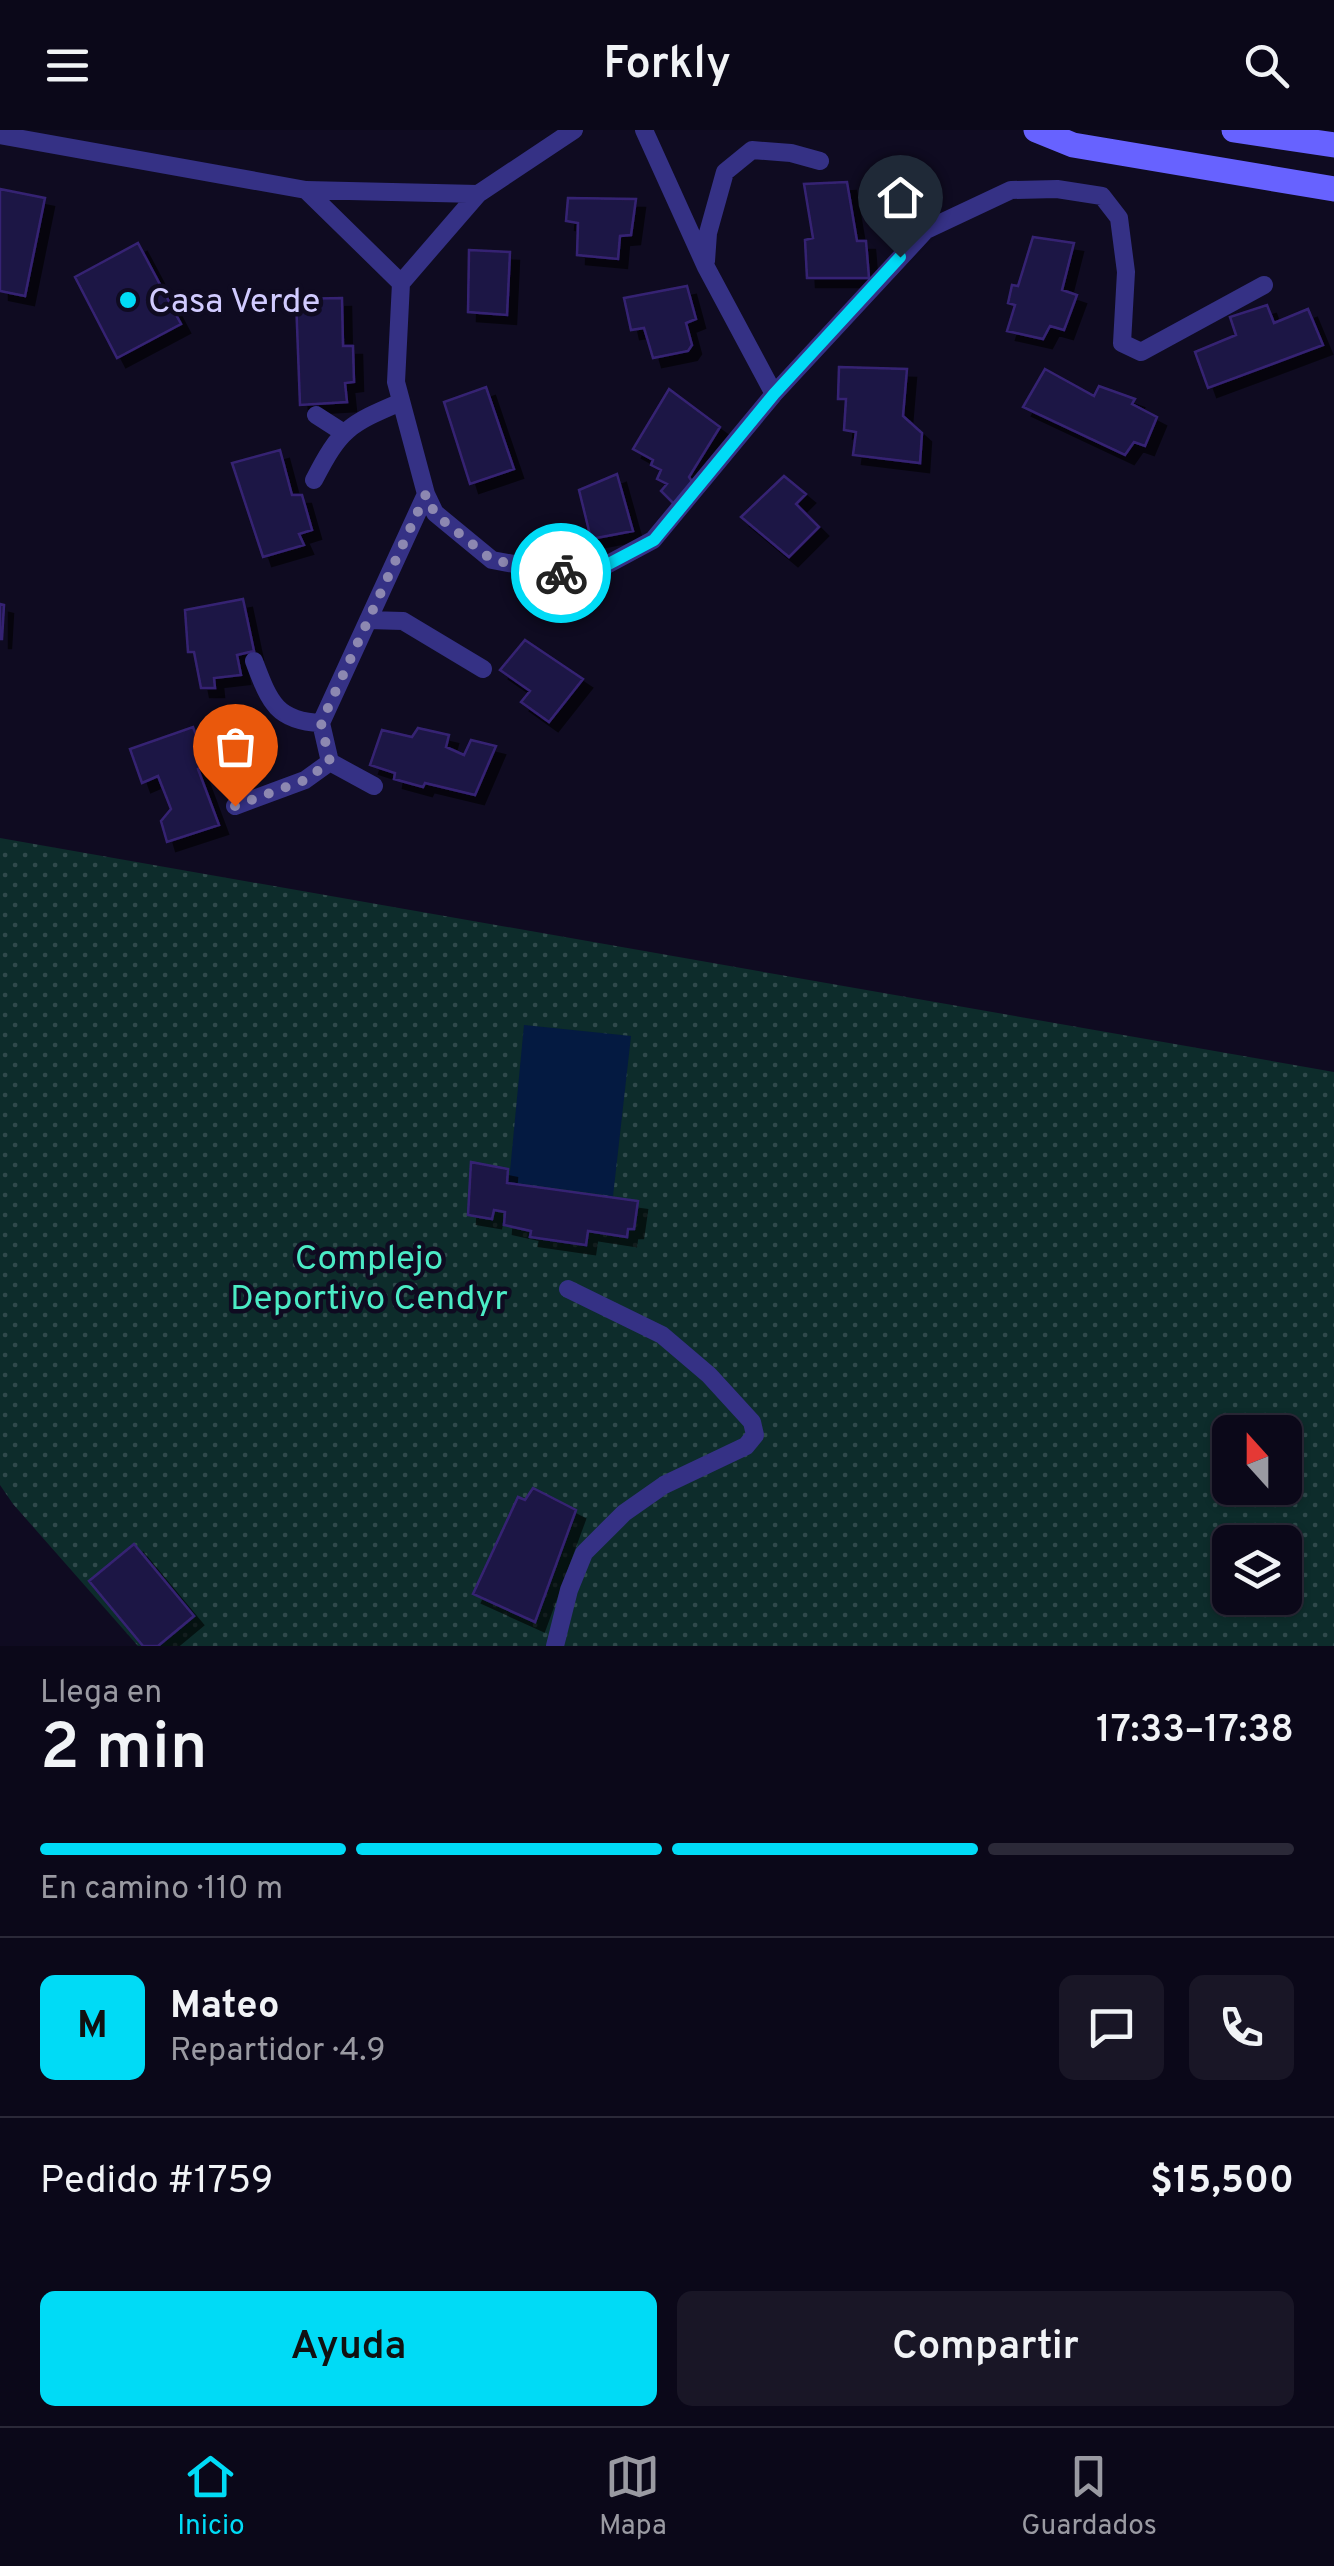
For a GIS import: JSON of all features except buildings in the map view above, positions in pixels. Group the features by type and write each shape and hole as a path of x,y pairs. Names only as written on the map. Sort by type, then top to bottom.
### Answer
{"main road":[{"path":"1036,130 1072,145 1334,188"},
{"path":"1234,130 1334,145"}],"lane":[{"path":"574,130 478,194 401,284 396,382 426,494 435,514 492,560 584,577 654,540 774,394 926,230 1011,190 1058,189 1102,196 1119,218 1126,272 1122,343 1140,352 1264,284"},
{"path":"644,130 706,267 774,394"},
{"path":"0,135 306,190 478,194"},
{"path":"706,267 708,233 726,172 752,150 791,153 820,161"},
{"path":"306,190 401,284"},
{"path":"314,480 335,439 367,416 401,402"},
{"path":"316,415 344,433"},
{"path":"374,786 330,762 321,723 426,494"},
{"path":"368,620 403,621 484,669"},
{"path":"254,661 270,704 298,722 321,723"},
{"path":"235,806 305,780 330,762"},
{"path":"555,1646 569,1590 584,1553 664,1485 746,1446 756,1435 752,1422 709,1375 662,1336 568,1289"}],"green space":[{"name":"Complejo Deportivo Cendyr","path":"0,838 1334,1072 1334,1646 138,1646 0,1485"}],"water":[{"path":"524,1025 631,1036 613,1196 509,1182"}],"way so far":[{"path":"235,806 305,780 330,762 321,723 426,494 435,514 492,560 561,573"}],"place":[{"name":"Casa Verde","path":"128,300"}],"route":[{"path":"561,573 584,577 654,540 774,394 900,257"}]}
